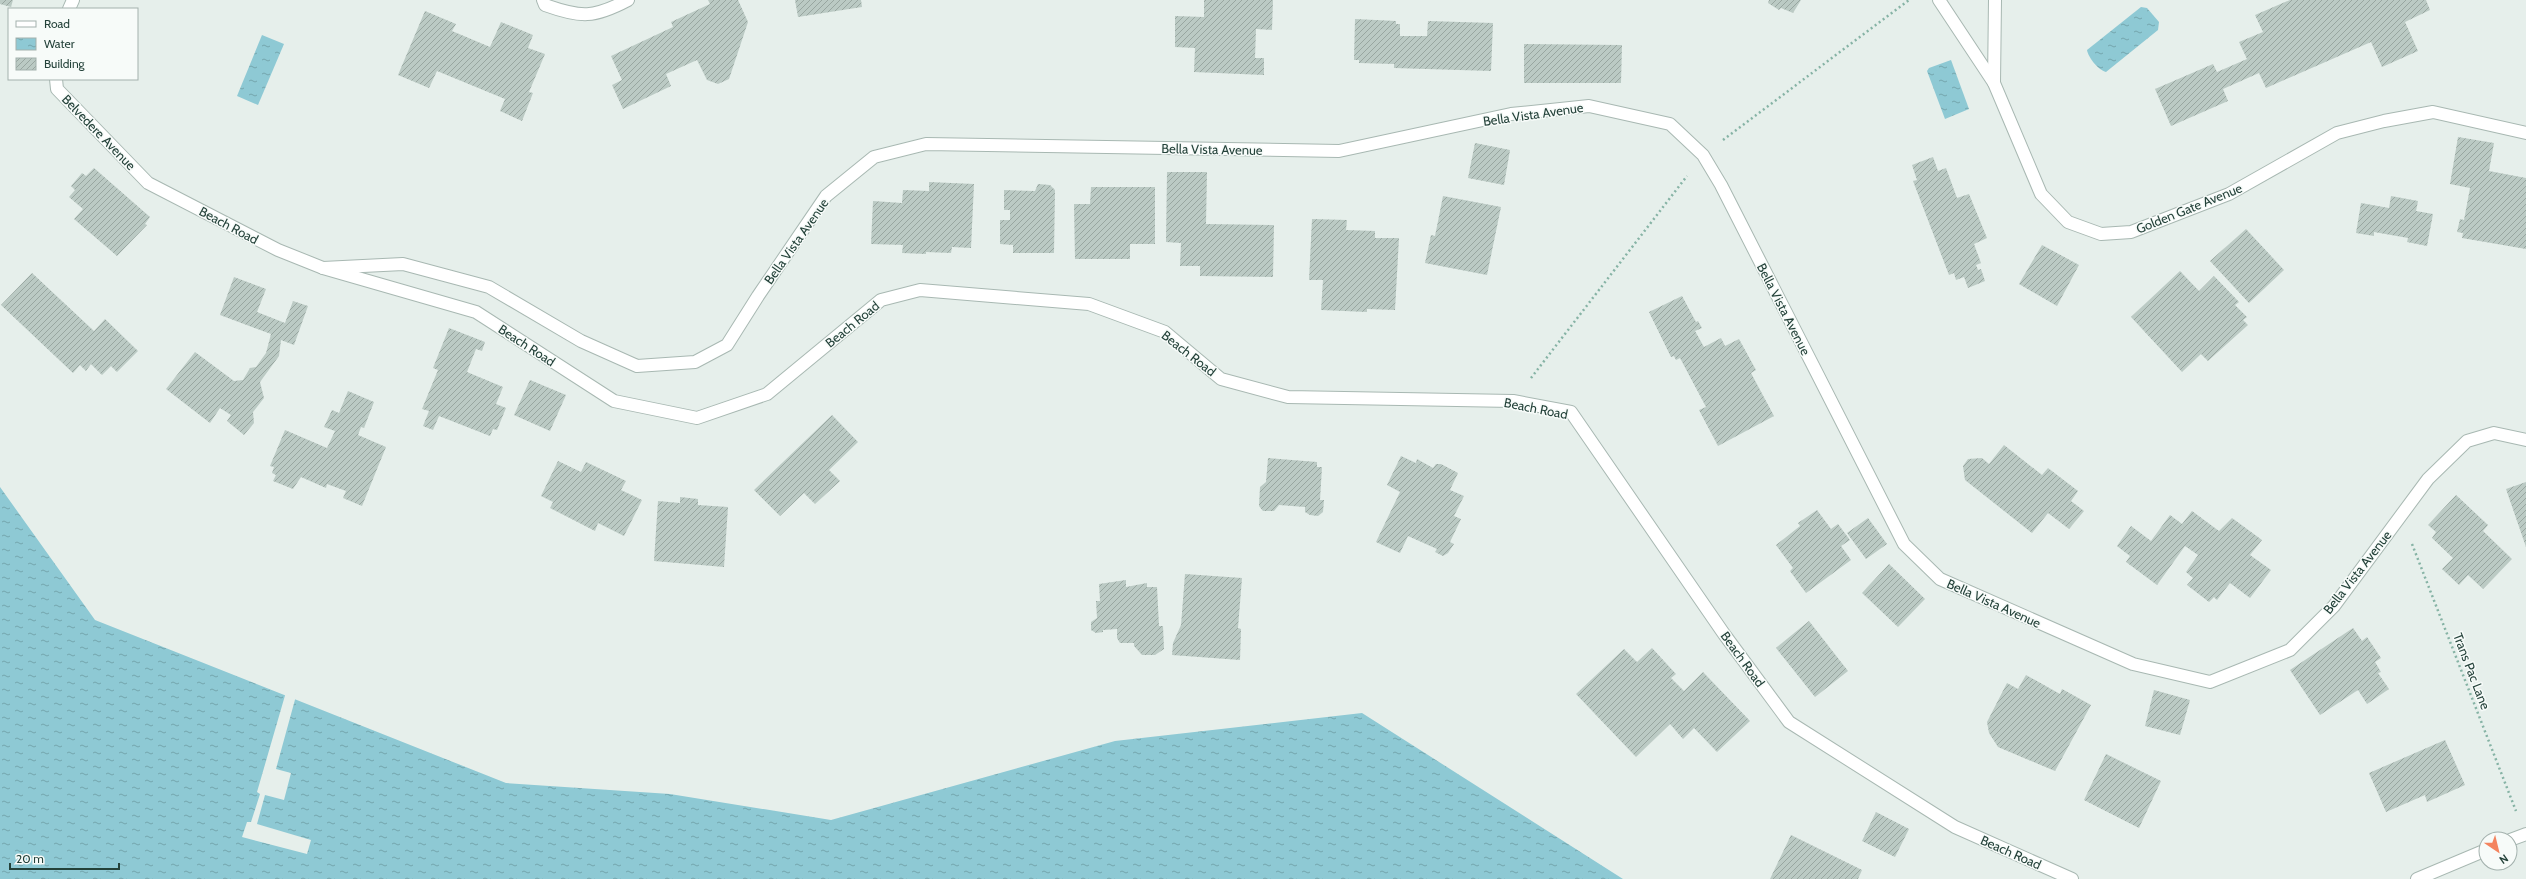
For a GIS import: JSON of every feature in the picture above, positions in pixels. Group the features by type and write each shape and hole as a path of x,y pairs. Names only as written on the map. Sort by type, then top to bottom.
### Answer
{"street":[{"path":"543,0 545,5 573,15 606,12 628,0"},
{"name":"Golden Gate Avenue","path":"1939,0 1994,83 2041,194 2068,222 2101,234 2131,232 2229,194 2337,134 2384,121 2433,112 2526,133"},
{"name":"Golden Gate Avenue","path":"1994,83 1995,0"},
{"name":"Belvedere Avenue","path":"56,80 57,90 148,183"},
{"name":"Bella Vista Avenue","path":"323,268 403,264 488,287 582,341 637,366 695,362 728,345 758,296 826,196 874,157 926,144 1338,151 1511,114 1589,106 1670,124 1703,155 1904,544 1940,579 2133,664 2210,682 2290,650 2334,606 2428,479 2467,441 2494,433 2526,440"},
{"name":"Beach Road","path":"148,183 278,250 323,268 476,312 614,401 697,418 767,394 881,300 920,290 1088,304 1164,332 1221,379 1288,397 1512,401 1571,412 1724,634 1789,722 1955,826 2072,879"},
{"path":"2417,879 2478,853"}],"path":[{"name":"Trans Pac Lane","path":"2401,516 2526,834"}],"water":[{"path":"2141,7 2147,8 2159,22 2158,30 2106,72 2103,71 2094,63 2087,50"},
{"path":"262,35 284,44 258,105 237,96"},
{"path":"1951,60 1969,109 1945,119 1927,71 1929,68"},
{"path":"0,487 95,620 506,783 670,794 831,820 1115,741 1362,713 1623,879 0,879"}],"pier":[{"path":"286,692 296,696 276,769 291,773 284,800 265,795 257,824 311,840 307,854 242,837 247,822 251,822 260,794 257,792"}],"building":[{"path":"0,0 13,0 11,7 0,4"},
{"path":"708,0 738,0 748,22 729,79 718,84 707,80 697,60 666,74 671,86 623,109 612,85 622,80 611,56 673,27 671,22 710,4"},
{"path":"795,0 861,0 862,7 798,17"},
{"path":"1204,0 1273,0 1272,30 1256,29 1255,58 1264,58 1264,75 1194,72 1195,48 1175,47 1175,16 1204,17"},
{"path":"1769,0 1801,0 1793,13 1781,8 1779,10 1768,3"},
{"path":"2290,0 2426,0 2430,10 2405,22 2418,51 2382,67 2371,42 2266,88 2259,73 2223,89 2228,101 2171,126 2155,89 2213,64 2217,72 2247,59 2239,42 2263,32 2255,15"},
{"path":"425,11 456,24 452,31 490,47 501,22 533,35 528,48 545,54 529,92 533,93 522,121 500,111 505,99 437,71 429,88 398,75"},
{"path":"1355,19 1396,21 1396,24 1400,24 1400,36 1427,36 1428,21 1493,23 1491,71 1394,68 1394,64 1359,63 1359,60 1354,60"},
{"path":"1524,44 1622,45 1621,83 1524,83"},
{"path":"2458,137 2494,143 2489,171 2526,178 2526,249 2462,238 2463,233 2457,232 2460,219 2464,220 2470,188 2450,184"},
{"path":"1475,143 1510,150 1504,185 1468,178"},
{"path":"1933,157 1938,171 1946,168 1957,198 1969,194 1987,238 1974,244 1981,263 1976,265 1978,270 1981,269 1985,281 1968,288 1964,277 1956,280 1954,273 1949,275 1913,181 1917,180 1912,165"},
{"path":"94,168 150,217 145,224 147,225 117,256 74,219 83,209 69,197 75,190 71,186 82,173 86,176"},
{"path":"1167,172 1207,172 1206,224 1274,225 1273,277 1200,276 1200,266 1180,266 1181,243 1166,242"},
{"path":"929,182 974,184 971,248 952,247 951,253 926,252 926,254 902,253 903,245 871,244 873,201 902,203 903,190 929,191"},
{"path":"1038,184 1050,185 1055,190 1054,253 1013,253 1013,245 1000,244 1000,220 1010,220 1010,210 1004,210 1004,190 1035,191"},
{"path":"1091,187 1155,187 1155,244 1130,244 1130,259 1075,259 1074,204 1090,204"},
{"path":"1443,196 1501,207 1487,275 1425,263 1431,235 1435,236"},
{"path":"2391,196 2418,201 2416,211 2433,214 2427,246 2407,242 2408,238 2374,232 2374,236 2356,233 2361,203 2389,208"},
{"path":"1312,219 1347,220 1346,230 1375,231 1375,238 1399,238 1395,310 1367,309 1367,312 1321,310 1323,280 1309,280"},
{"path":"2246,229 2284,270 2249,303 2210,261"},
{"path":"2042,245 2079,265 2057,306 2019,284"},
{"path":"2180,271 2199,291 2214,276 2239,302 2235,305 2247,317 2243,320 2248,325 2208,361 2201,354 2182,372 2131,317"},
{"path":"32,273 94,331 105,319 138,351 117,372 111,366 102,375 91,364 86,371 80,365 73,373 1,305"},
{"path":"234,277 266,289 257,312 285,323 293,301 308,306 294,345 281,340 279,356 260,382 264,398 253,412 254,423 244,435 227,421 231,415 220,408 210,423 166,389 195,352 234,381 243,380 250,368 256,367 266,353 271,334 220,315"},
{"path":"1682,296 1696,322 1698,321 1702,328 1695,331 1704,347 1721,338 1725,346 1739,339 1756,370 1751,373 1774,416 1718,446 1699,410 1706,407 1680,358 1676,360 1674,356 1671,357 1649,312"},
{"path":"449,328 485,342 482,351 476,349 467,372 503,387 496,404 506,408 497,430 493,429 490,436 439,416 433,430 423,426 429,411 422,409 438,370 433,368"},
{"path":"530,380 566,395 550,431 514,415"},
{"path":"348,391 374,402 364,428 361,427 358,435 386,447 362,506 343,498 346,491 327,484 326,488 301,477 293,489 273,481 276,475 272,473 274,467 270,466 285,430 327,448 335,431 324,427 332,410 339,413"},
{"path":"832,415 858,442 829,470 840,481 815,504 804,493 780,516 754,490"},
{"path":"2004,445 2042,475 2048,468 2078,491 2071,501 2084,511 2069,529 2048,513 2032,533 1965,480 1963,466 1968,459 1982,458 1989,464"},
{"path":"1401,456 1416,463 1417,459 1433,468 1436,464 1441,464 1458,473 1450,490 1464,496 1454,516 1461,519 1450,542 1454,544 1448,553 1443,556 1435,552 1437,549 1408,536 1400,553 1376,542 1400,492 1387,485"},
{"path":"1268,458 1317,462 1317,467 1322,467 1320,500 1324,500 1323,512 1318,516 1310,515 1305,512 1305,507 1279,505 1274,511 1263,511 1259,506 1260,487 1266,482"},
{"path":"558,461 581,472 586,462 626,481 621,490 642,500 624,536 598,523 595,531 550,508 553,502 541,496"},
{"path":"2526,482 2526,547 2506,489"},
{"path":"2456,495 2488,525 2483,531 2512,559 2483,589 2468,575 2459,585 2442,569 2453,558 2432,538 2436,532 2428,525"},
{"path":"680,497 698,499 698,505 728,507 724,567 654,561 658,501 680,503"},
{"path":"1817,510 1831,529 1838,524 1850,540 1841,546 1851,560 1806,593 1790,571 1793,568 1776,545 1800,526 1798,523"},
{"path":"2192,511 2219,531 2232,518 2262,540 2250,555 2271,570 2250,598 2230,583 2217,600 2214,597 2209,602 2187,585 2193,578 2186,572 2198,555 2185,546 2157,585 2126,562 2130,556 2117,546 2131,526 2151,541 2170,515 2182,524"},
{"path":"1868,518 1887,544 1866,559 1847,533"},
{"path":"1889,564 1925,599 1898,627 1862,593"},
{"path":"1185,574 1242,578 1238,628 1241,629 1240,660 1172,655 1173,643 1181,625"},
{"path":"1126,580 1126,587 1147,583 1147,587 1157,587 1159,626 1163,626 1164,649 1155,655 1142,655 1134,646 1134,643 1120,643 1117,638 1117,629 1103,630 1103,632 1096,633 1091,630 1091,622 1097,618 1096,601 1100,601 1099,584"},
{"path":"1809,621 1848,671 1815,697 1776,648"},
{"path":"2353,628 2362,641 2367,637 2381,658 2375,662 2381,672 2378,673 2389,689 2367,704 2358,690 2320,715 2290,670"},
{"path":"1652,648 1676,674 1671,678 1684,691 1703,672 1750,721 1717,752 1694,728 1683,739 1670,724 1636,757 1576,694 1624,649 1637,662"},
{"path":"2026,675 2060,694 2062,689 2091,705 2055,771 1998,747 1989,733 1987,722 2007,683 2018,689"},
{"path":"2154,690 2190,700 2180,735 2145,726"},
{"path":"2445,740 2465,785 2427,802 2425,795 2386,812 2369,773"},
{"path":"2106,754 2161,781 2139,828 2084,800"},
{"path":"1876,812 1909,829 1895,857 1862,841"},
{"path":"1791,835 1862,870 1858,879 1770,879"}]}
